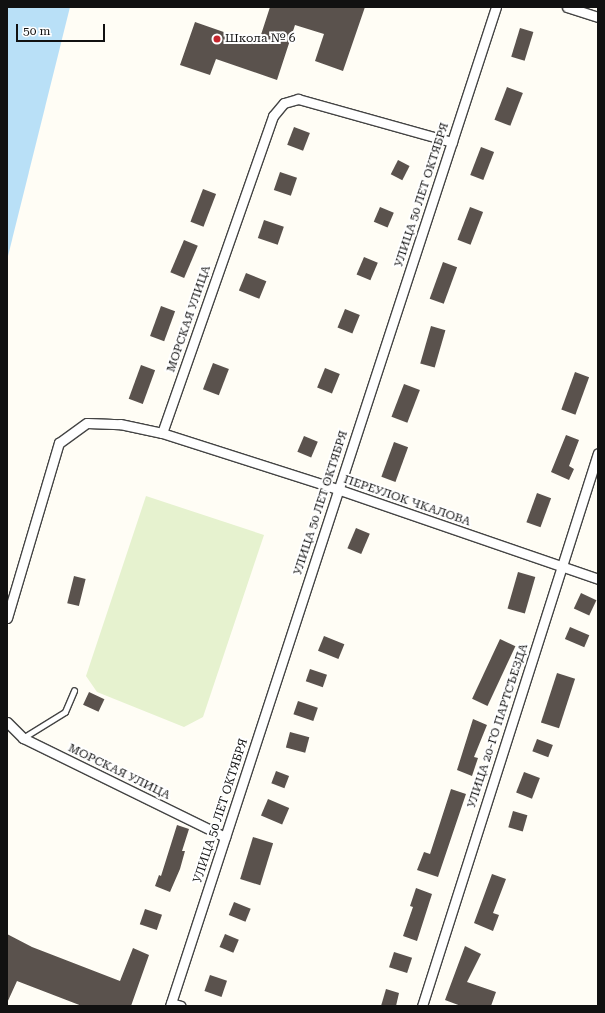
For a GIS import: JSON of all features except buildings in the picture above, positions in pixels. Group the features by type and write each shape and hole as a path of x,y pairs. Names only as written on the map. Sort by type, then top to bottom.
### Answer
{"street":[{"name":"УЛИЦА 50 ЛЕТ ОКТЯБРЯ","path":"170,1004 496,7"},
{"path":"567,7 598,17"},
{"name":"МОРСКАЯ УЛИЦА","path":"162,433 273,116 284,103 298,99 452,142"},
{"path":"7,618 59,443 87,423 120,424 162,433"},
{"name":"ПЕРЕУЛОК ЧКАЛОВА","path":"162,433 338,489 598,579"},
{"name":"УЛИЦА 20-ГО ПАРТСЪЕЗДА","path":"422,1006 598,453"},
{"name":"МОРСКАЯ УЛИЦА","path":"7,722 24,738 225,837"},
{"path":"170,1004 181,1006"}],"lane":[{"path":"24,738 65,712 74,691"}],"green space":[{"path":"146,496 264,535 203,717 184,727 97,692 86,676"}],"water":[{"path":"7,7 70,7 7,260"}],"place":[{"name":"Школа № 6","path":"217,39"}]}
